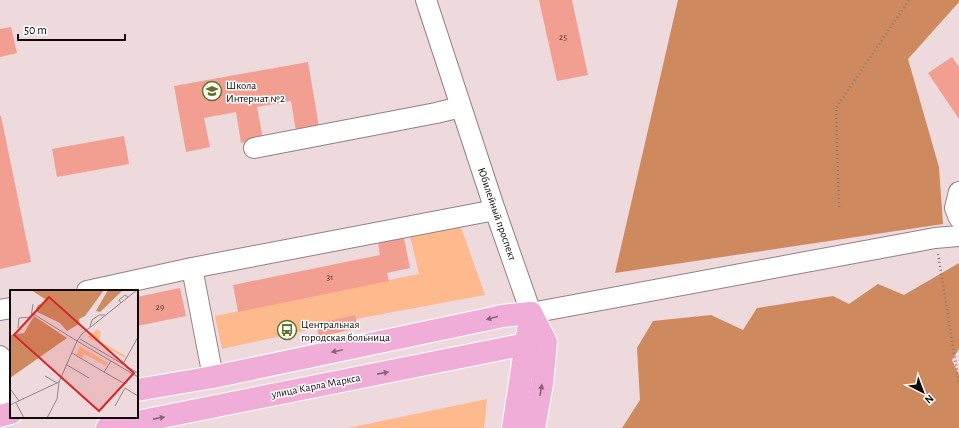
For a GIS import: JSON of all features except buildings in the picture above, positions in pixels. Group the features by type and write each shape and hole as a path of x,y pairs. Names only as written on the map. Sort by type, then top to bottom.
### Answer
{"main road":[{"path":"138,390 213,377 502,316 530,313 513,428"},
{"name":"Юбилейный проспект","path":"530,313 546,342 542,384 534,428"},
{"name":"улица Карла Маркса","path":"115,425 526,344"},
{"path":"0,416 10,413"}],"street":[{"name":"Юбилейный проспект","path":"426,0 530,313"},
{"path":"254,148 461,107"},
{"path":"959,192 955,208 959,218"},
{"path":"92,290 192,268 495,210"},
{"path":"530,313 935,238 959,236"},
{"path":"192,268 213,377"},
{"path":"0,310 10,308"},
{"path":"0,356 10,408"}],"path":[{"path":"839,207 836,108 909,0"},
{"path":"935,238 959,383"}],"shaded area":[{"path":"678,0 959,0 959,2 908,59 939,167 943,224 615,273"},
{"path":"458,219 485,295 366,317 222,349 215,316 419,274 409,231"},
{"path":"959,263 959,349 952,360 959,375 959,428 622,428 640,400 637,348 653,321 711,315 743,330 757,308 833,296 849,304 878,284 904,295"},
{"path":"487,399 484,428 348,428"}],"place":[{"name":"Школа Интернат №2","path":"212,91"},
{"name":"Центральная городская больница","path":"287,330"}]}
